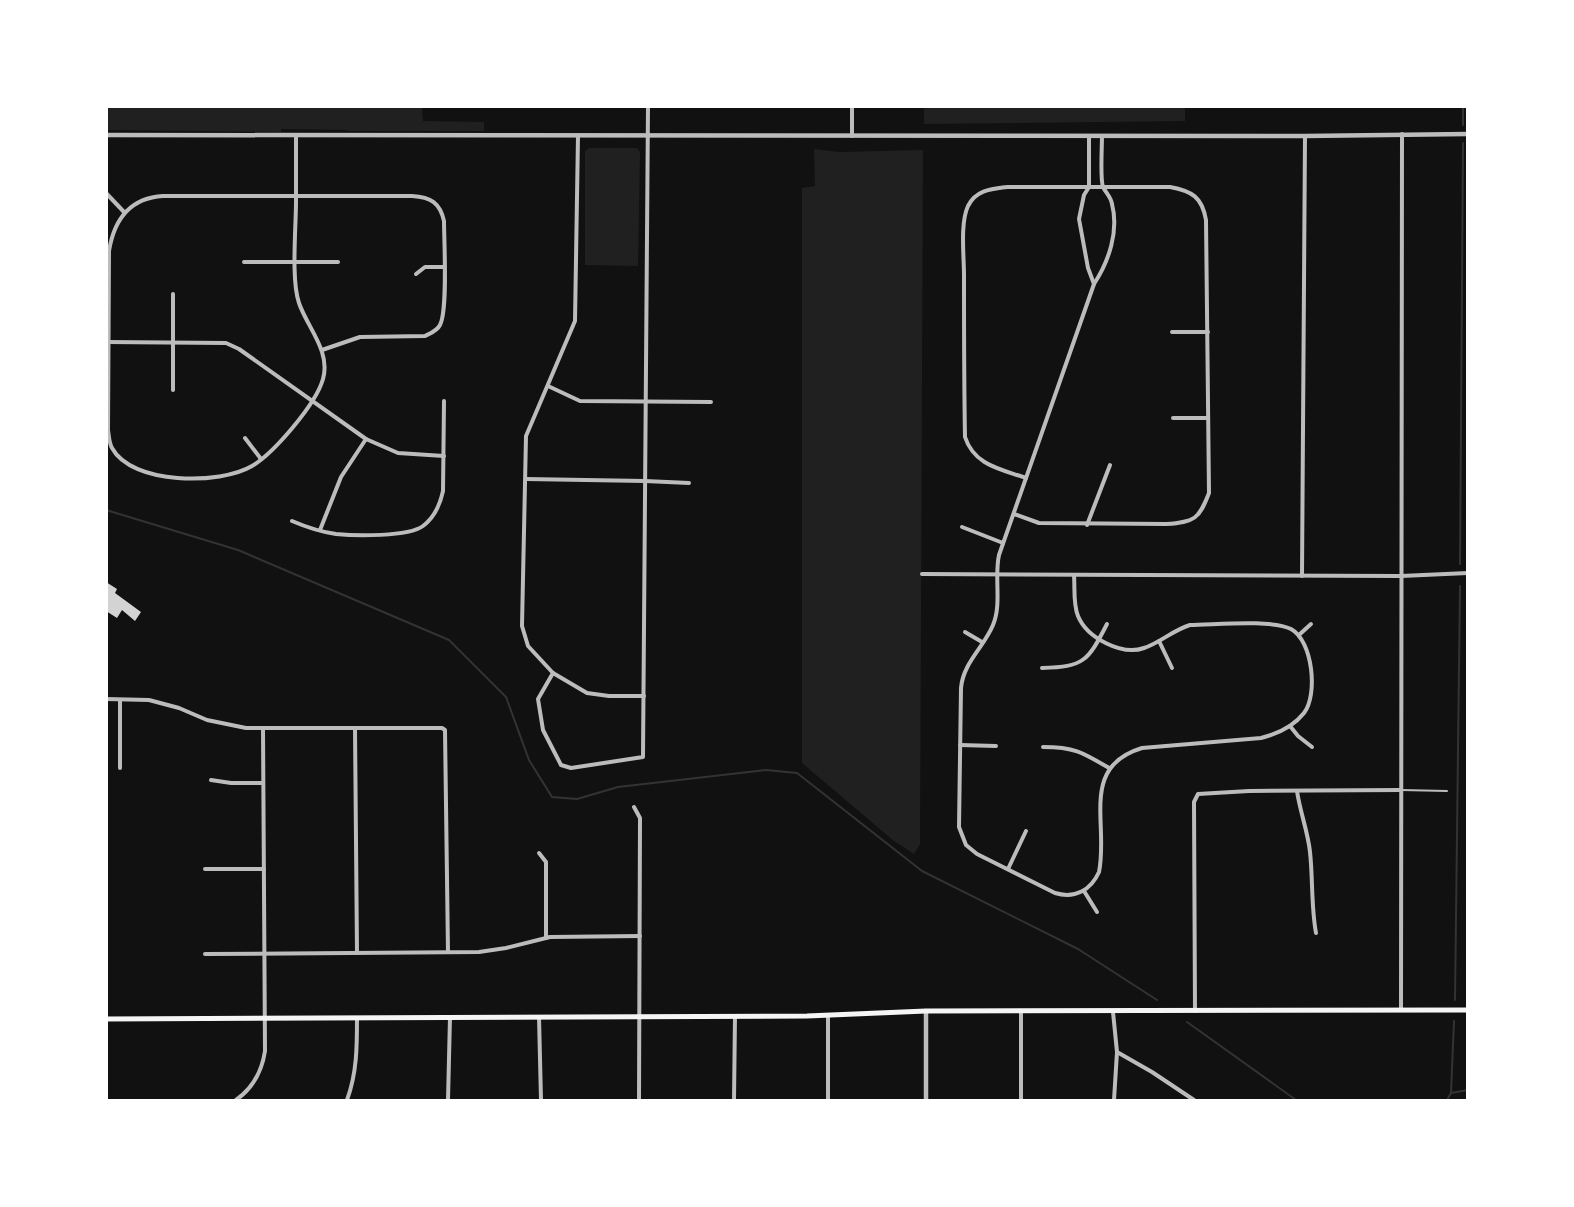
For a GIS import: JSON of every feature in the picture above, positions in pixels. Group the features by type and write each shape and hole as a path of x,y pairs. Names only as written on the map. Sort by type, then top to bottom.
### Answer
{"main road":[{"path":"106,1019 735,1016 926,1011 1467,1010"}],"street":[{"path":"553,673 538,699 543,730 561,765 565,768 643,757 648,106"},
{"path":"852,106 852,136"},
{"path":"1401,1010 1402,134"},
{"path":"106,135 1305,136 1467,134"},
{"path":"296,135 296,196 296,262 297,296 325,364 324,376 311,401 274,449 251,467 234,475 219,478 180,479 146,473 126,462 112,449 109,439 107,342 109,251 114,230 124,212 156,197 296,196 412,196 429,198 436,203 442,213 444,267 443,317 440,326 434,332 415,337 360,338 321,350"},
{"path":"578,136 575,321 526,436 522,626 528,646 553,673 587,693 609,696 644,696"},
{"path":"1089,136 1089,187 1081,206 1080,231 1094,284"},
{"path":"1074,575 1075,606 1079,618 1109,645 1128,651 1144,649 1180,628 1190,625 1273,624 1289,628 1300,634 1310,658 1310,699 1304,713 1290,726 1275,735 1142,748 1131,751 1118,759 1109,768 1101,791 1099,872 1084,891 1071,895 1060,894 977,854 963,840 959,818 962,679 965,669 992,627 996,615 998,561 1003,543 1094,284 1105,266 1114,226 1112,203 1103,187 1102,136"},
{"path":"1302,576 1305,136"},
{"path":"1014,514 1039,523 1088,525 1181,523 1202,512 1209,493 1206,220 1200,201 1191,193 1170,187 988,189 977,194 970,202 964,217 965,437 969,448 977,458 1026,478"},
{"path":"106,193 124,212"},
{"path":"244,262 338,262"},
{"path":"416,274 425,267 444,267"},
{"path":"173,294 173,390"},
{"path":"1172,332 1208,332"},
{"path":"107,342 226,343 239,349 366,439 398,453 444,456"},
{"path":"548,386 580,401 711,402"},
{"path":"292,521 337,534 404,533 416,530 424,524 434,515 441,503 443,491 444,401"},
{"path":"1173,418 1208,418"},
{"path":"245,438 261,459"},
{"path":"320,530 341,477 366,439"},
{"path":"1088,525 1110,465"},
{"path":"526,479 690,483"},
{"path":"962,527 1003,543"},
{"path":"922,574 1401,576 1467,573"},
{"path":"1042,668 1078,663 1090,654 1107,624"},
{"path":"1300,634 1311,624"},
{"path":"965,632 982,642"},
{"path":"1159,640 1172,668"},
{"path":"106,699 149,700 178,708 207,720 246,728 442,728 445,730 448,952"},
{"path":"120,700 120,768"},
{"path":"1290,726 1312,747"},
{"path":"236,1101 250,1088 260,1071 265,1051 263,728"},
{"path":"355,728 357,953"},
{"path":"960,745 996,746"},
{"path":"1043,747 1066,747 1080,751 1109,768"},
{"path":"212,780 231,783 263,783"},
{"path":"1195,1011 1194,802 1198,794 1401,790"},
{"path":"1297,791 1310,849 1312,908 1316,933"},
{"path":"634,807 640,818 639,1101"},
{"path":"1008,869 1026,831"},
{"path":"539,854 546,862 546,938"},
{"path":"205,869 264,869"},
{"path":"1084,891 1097,912"},
{"path":"205,954 448,952 497,949 546,938 640,936"},
{"path":"926,1011 926,1101"},
{"path":"1021,1012 1021,1101"},
{"path":"1113,1012 1117,1052 1114,1101"},
{"path":"828,1015 828,1101"},
{"path":"734,1101 735,1016"},
{"path":"448,1101 450,1017"},
{"path":"539,1017 541,1101"},
{"path":"347,1101 357,1059 357,1018"},
{"path":"1117,1052 1152,1072 1194,1101"}],"lane":[{"path":"1401,790 1447,791"}],"shaded area":[{"path":"106,107 422,107 423,121 484,122 484,131 107,130"},
{"path":"924,107 1185,107 1185,121 924,124"},
{"path":"589,148 637,148 640,152 638,266 585,265 585,151"},
{"path":"814,149 839,152 923,150 920,844 914,854 894,841 802,763 802,188 815,186"}],"building":[{"path":"106,582 117,589 115,593 141,612 135,621 122,610 117,618 106,611"}],"waterway":[{"path":"1463,106 1463,125"},
{"path":"1460,564 1463,143"},
{"path":"106,510 238,550 449,640 506,697 529,760 552,797 577,799 618,787 766,770 797,773 922,871 1078,949 1157,1000"},
{"path":"1455,1000 1460,586"},
{"path":"1451,1093 1454,1021"},
{"path":"1187,1022 1296,1100"},
{"path":"1447,1100 1451,1093 1468,1090"}]}
